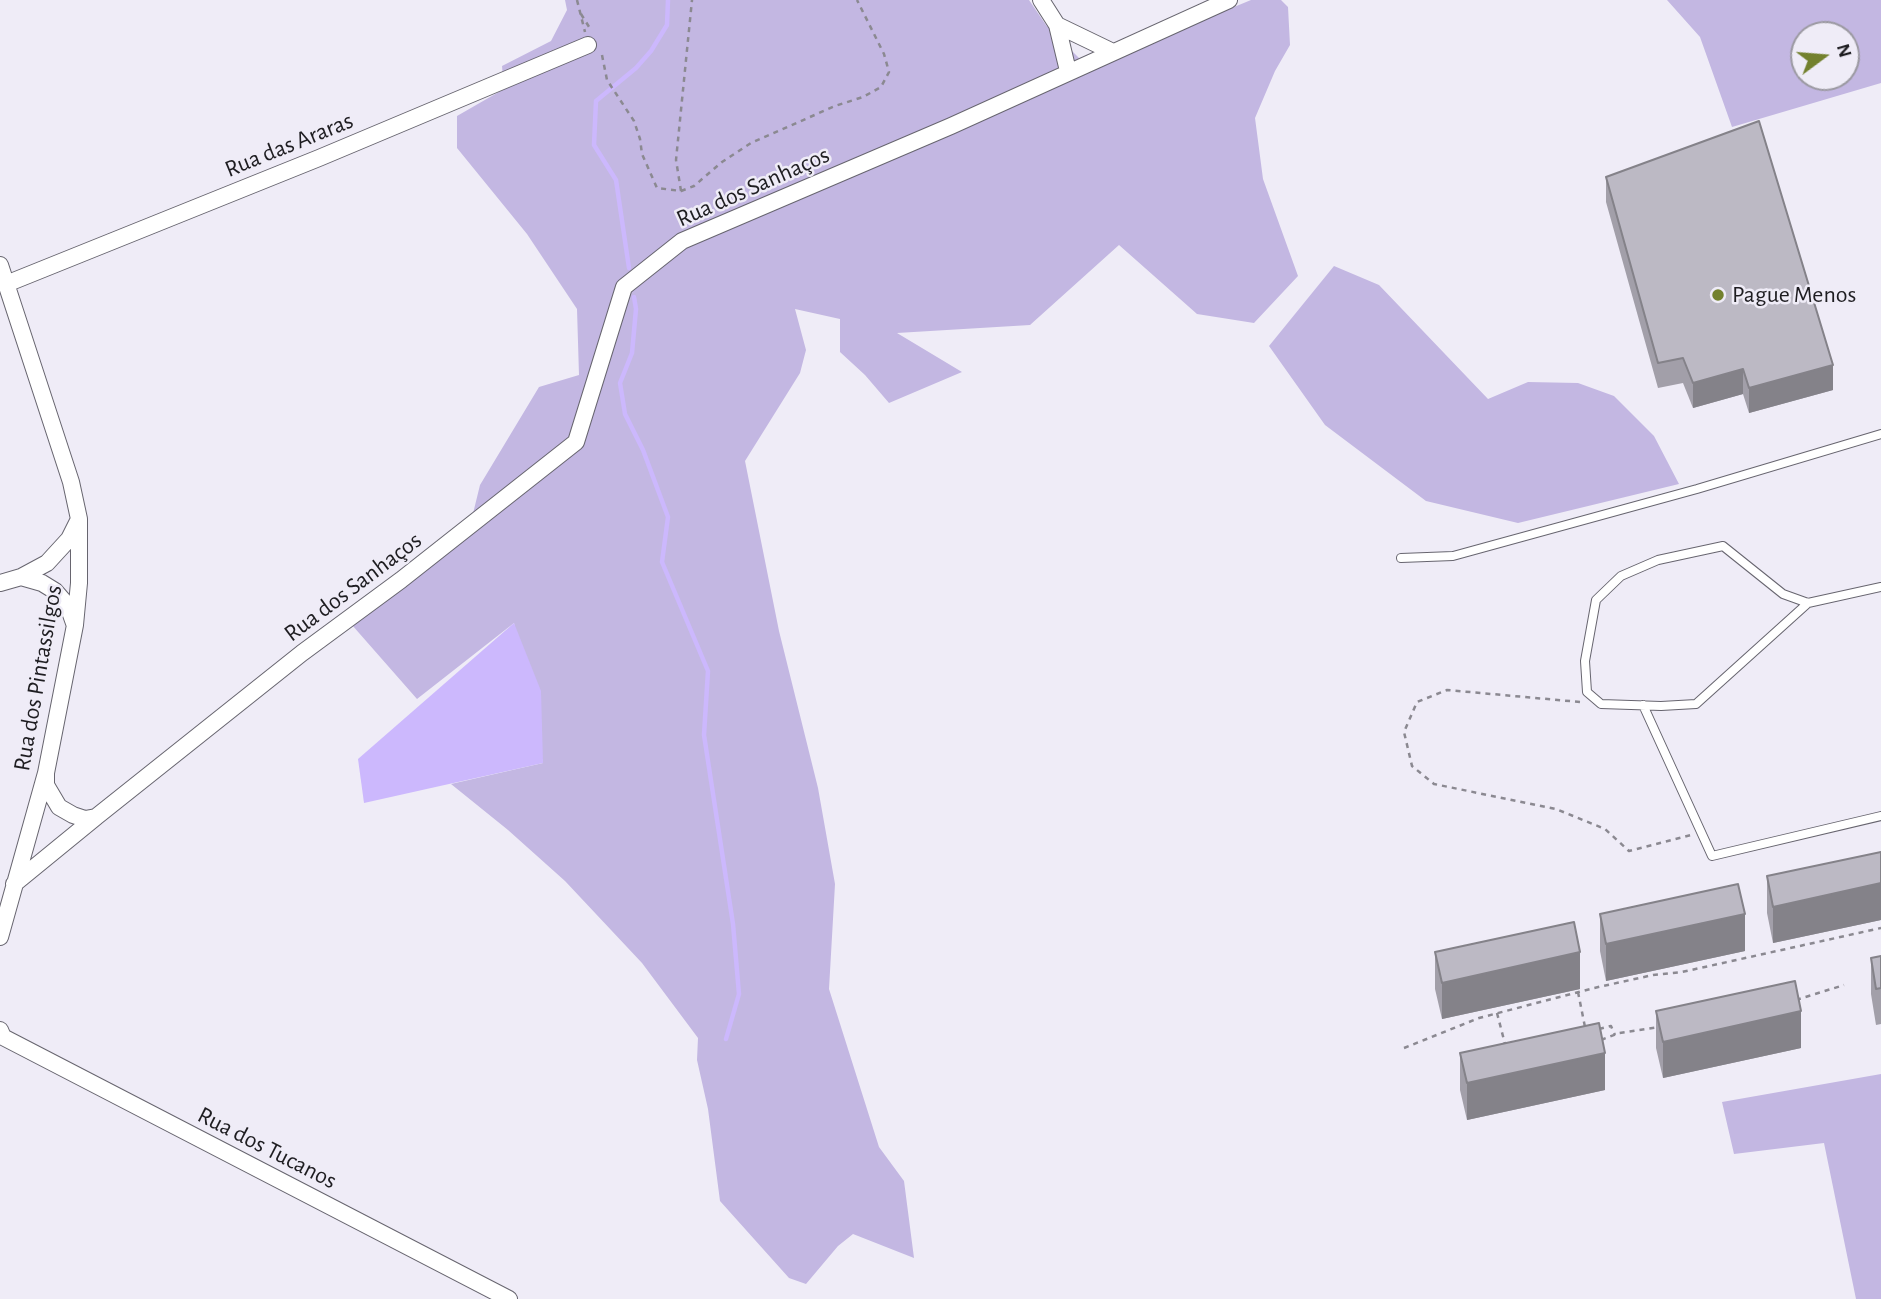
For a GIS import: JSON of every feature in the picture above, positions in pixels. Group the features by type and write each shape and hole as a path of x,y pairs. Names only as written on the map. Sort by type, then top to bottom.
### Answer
{"street":[{"path":"1041,0 1057,25 1068,71"},
{"name":"Rua dos Sanhaços","path":"14,884 302,653 401,580 576,442 624,288 682,241 951,126 1229,0"},
{"path":"1057,25 1113,52"},
{"name":"Rua das Araras","path":"6,284 588,46"},
{"name":"Rua dos Pintassilgos","path":"0,265 71,482 79,519 79,583 75,625 47,774 0,936"},
{"path":"0,583 22,578 47,563 62,548 79,519"},
{"path":"22,578 42,583 55,591 68,606 75,625"},
{"path":"47,774 46,785 59,807 85,819 96,817"},
{"name":"Rua dos Tucanos","path":"1,1036 509,1299"}],"lane":[{"path":"1401,558 1453,556 1697,489 1881,434"},
{"path":"1808,603 1783,594 1723,546 1658,560 1621,576 1596,600 1585,661 1587,692 1601,704 1696,704 1808,603 1881,587"},
{"path":"1643,705 1712,856 1881,816"}],"path":[{"path":"577,0 588,46"},
{"path":"681,191 676,160 692,0"},
{"path":"607,80 634,121 642,155 657,188 681,191 694,186 723,162 751,144 881,87 889,72 884,54 857,0"},
{"path":"1601,704 1447,690 1417,702 1404,732 1412,766 1434,784 1556,809 1605,829 1629,851 1701,833"},
{"path":"1404,1048 1479,1018 1578,992 1881,928"},
{"path":"1788,1003 1844,985"},
{"path":"1578,992 1587,1031"},
{"path":"1497,1013 1506,1047"},
{"path":"1595,1041 1668,1025"},
{"path":"1599,1029 1611,1026 1615,1035"}],"shaded area":[{"path":"565,0 1029,0 1046,25 1079,58 1123,53 1251,0 1281,0 1288,7 1290,45 1275,71 1255,118 1263,179 1298,276 1254,323 1197,314 1119,245 1030,325 897,333 962,372 889,403 840,352 840,319 795,309 806,350 800,373 745,461 779,631 818,788 835,884 829,989 879,1147 904,1181 914,1258 853,1234 838,1246 806,1284 789,1278 720,1201 708,1109 697,1060 698,1038 642,963 565,881 451,784 543,763 514,623 417,699 352,625 468,534 480,485 539,387 579,375 577,309 527,234 457,148 457,116 504,89 502,66 551,41 567,10"},
{"path":"1667,0 1881,0 1881,83 1860,89 1860,21 1790,21 1790,91 1854,91 1732,127 1700,37"},
{"path":"1334,266 1379,285 1488,399 1528,382 1578,383 1614,396 1654,436 1679,484 1518,523 1426,501 1325,425 1269,346"},
{"path":"514,623 541,691 543,763 364,803 358,759"},
{"path":"1881,1074 1881,1299 1856,1299 1824,1143 1734,1154 1722,1102"}],"building":[{"name":"Pague Menos","path":"1759,121 1833,365 1749,388 1743,369 1693,383 1683,358 1658,363 1606,177"},
{"path":"1881,852 1881,883 1773,907 1767,876"},
{"path":"1738,884 1745,914 1606,944 1600,914"},
{"path":"1574,922 1580,952 1442,983 1435,952"},
{"path":"1881,956 1881,988 1876,989 1871,958"},
{"path":"1795,981 1801,1011 1663,1042 1656,1011"},
{"path":"1599,1023 1605,1053 1467,1083 1460,1053"}],"waterway":[{"path":"629,268 616,180 594,145 596,101 636,68 651,51 667,25 668,0"},
{"path":"634,297 636,309 632,353 620,383 625,414 643,450 668,517 662,562 708,671 704,735 733,924 739,994 726,1039"}],"place":[{"name":"Pague Menos","path":"1718,295"}]}
